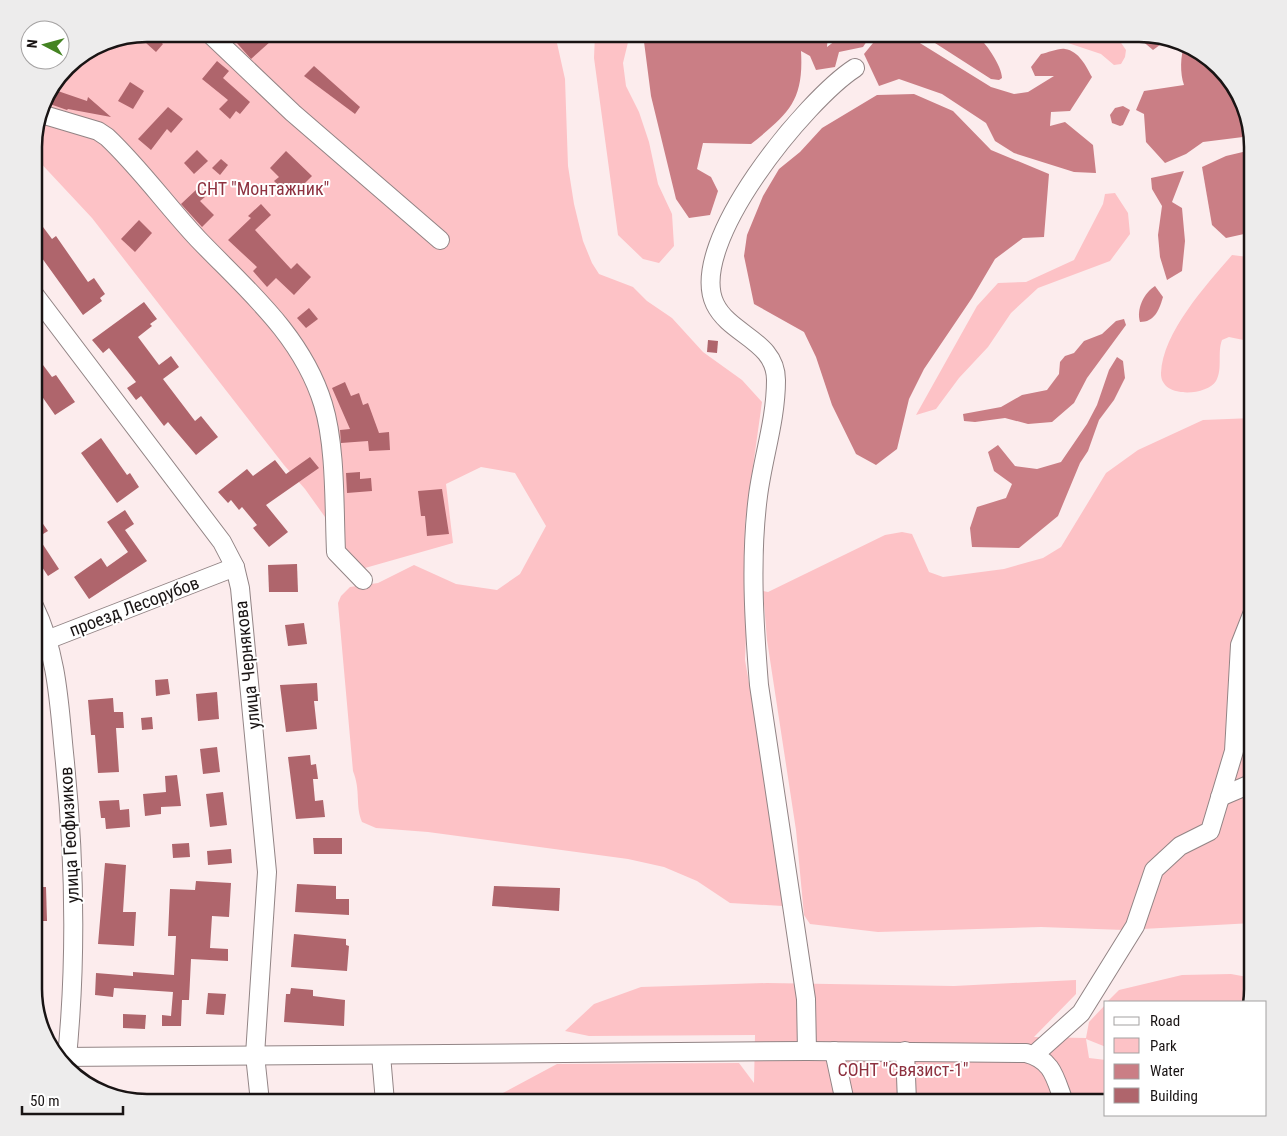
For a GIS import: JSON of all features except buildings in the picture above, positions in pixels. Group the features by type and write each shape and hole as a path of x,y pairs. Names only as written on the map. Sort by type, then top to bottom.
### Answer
{"street":[{"path":"219,43 293,113 440,240"},
{"path":"807,1051 806,999 759,685 755,627 755,543 758,498 774,412 776,372 764,348 734,328 720,313 710,290 711,271 719,239 740,199 800,121 839,78 855,68"},
{"path":"48,116 98,131 107,137 199,239 264,304 288,336 315,381 324,406 329,437 336,552 363,580"},
{"name":"улица Чернякова","path":"43,306 222,542 235,568 240,588 267,872 255,1055 259,1094"},
{"name":"проезд Лесорубов","path":"43,642 235,568"},
{"path":"1034,1055 1081,1013 1135,926 1154,870 1180,846 1210,831 1234,751 1240,645 1244,635"},
{"name":"улица Геофизиков","path":"43,648 57,684 72,860 73,974 65,1053"},
{"path":"1220,797 1244,787"},
{"path":"71,1061 255,1055 807,1051 1026,1053 1034,1055 1048,1064 1054,1073 1061,1094"},
{"path":"834,1051 843,1094"},
{"path":"905,1051 907,1094"},
{"path":"381,1055 384,1094"}],"green space":[{"name":"СНТ \"Монтажник\"","path":"141,43 557,43 565,79 568,166 574,204 583,241 592,263 599,274 633,287 647,301 672,318 703,352 742,380 762,402 745,524 744,586 748,587 745,660 771,809 783,906 730,903 697,881 664,867 628,859 428,832 376,828 362,822 357,785 353,771 338,603 341,596 350,587 378,583 414,565 456,584 497,590 520,574 546,526 515,473 481,467 446,484 453,543 358,570 341,554 330,524 305,489 284,465 92,218 43,166 43,134 53,101 73,73 84,64 101,53 114,48"},
{"path":"595,43 628,43 623,63 626,86 639,112 649,142 658,184 672,214 674,246 659,263 643,259 618,235 594,58"},
{"path":"1068,43 1121,43 1126,50 1121,64 1114,65 1101,54"},
{"path":"1115,193 1128,213 1130,234 1110,261 1038,288 1011,313 988,347 959,378 936,409 916,415 977,306 998,283 1026,282 1074,260 1103,204 1105,194"},
{"path":"1232,255 1244,256 1244,340 1229,337 1222,340 1218,376 1211,386 1194,392 1176,391 1168,387 1163,381 1161,373 1163,358 1177,326 1210,280"},
{"path":"1244,418 1244,923 1124,930 1041,927 878,932 810,924 804,915 796,830 767,640 763,591 768,592 885,535 902,532 912,534 929,572 943,577 1004,569 1043,558 1061,547 1106,473 1138,450 1203,420"},
{"path":"1231,974 1244,976 1244,1001 1108,1001 1119,990 1182,975"},
{"name":"СОНТ \"Связист-1\"","path":"1076,980 1076,994 1034,1037 1086,1038 1089,1022 1104,1006 1104,1046 1086,1039 1089,1058 1104,1060 1104,1094 501,1094 557,1064 739,1063 754,1083 755,1035 589,1036 565,1031 594,1004 641,987 767,983 954,986"}],"water":[{"path":"644,43 827,43 827,47 832,43 866,43 863,47 839,52 835,67 816,70 810,56 801,51 800,83 796,95 784,115 775,124 751,144 703,143 697,169 711,177 718,191 710,215 689,218 676,199 651,96"},
{"path":"873,43 920,43 991,87 1014,94 1028,92 1054,76 1035,76 1031,67 1041,54 1062,49 1070,50 1082,60 1092,77 1070,111 1051,112 1050,126 1065,122 1093,145 1096,173 1074,172 1014,153 995,141 986,123 942,94 899,79 879,86 864,54"},
{"path":"935,43 984,43 999,67 1002,78 999,80 991,79"},
{"path":"1145,43 1160,45 1153,50"},
{"path":"1183,52 1198,60 1214,73 1227,89 1241,120 1244,137 1203,142 1186,154 1165,163 1146,142 1144,114 1136,110 1144,91 1184,85 1181,64"},
{"path":"914,94 953,111 991,150 1049,174 1044,237 1023,238 995,259 972,298 924,369 909,399 897,449 876,465 856,454 832,405 816,357 804,332 754,304 744,256 747,235 763,196 779,169 800,152 822,128 877,95"},
{"path":"1123,106 1130,110 1123,125 1120,126 1112,123 1110,115 1115,108"},
{"path":"1244,152 1244,234 1226,238 1212,225 1202,167 1226,156"},
{"path":"1184,171 1172,202 1182,208 1185,241 1182,271 1167,280 1160,257 1158,235 1162,206 1152,189 1151,178"},
{"path":"1155,286 1163,297 1160,307 1152,318 1145,322 1140,322 1139,312 1142,302 1147,293"},
{"path":"1124,319 1126,325 1087,378 1074,403 1052,422 1028,424 1005,418 975,422 964,421 963,414 1001,407 1022,395 1047,390 1059,374 1060,362 1065,356 1074,353 1084,341 1102,334 1116,321"},
{"path":"1117,357 1123,361 1125,378 1114,400 1099,420 1088,451 1080,463 1058,516 1019,548 972,547 970,528 977,507 1006,498 1012,484 994,471 988,452 998,445 1015,466 1037,469 1061,462 1087,424 1097,405 1109,370"}]}
